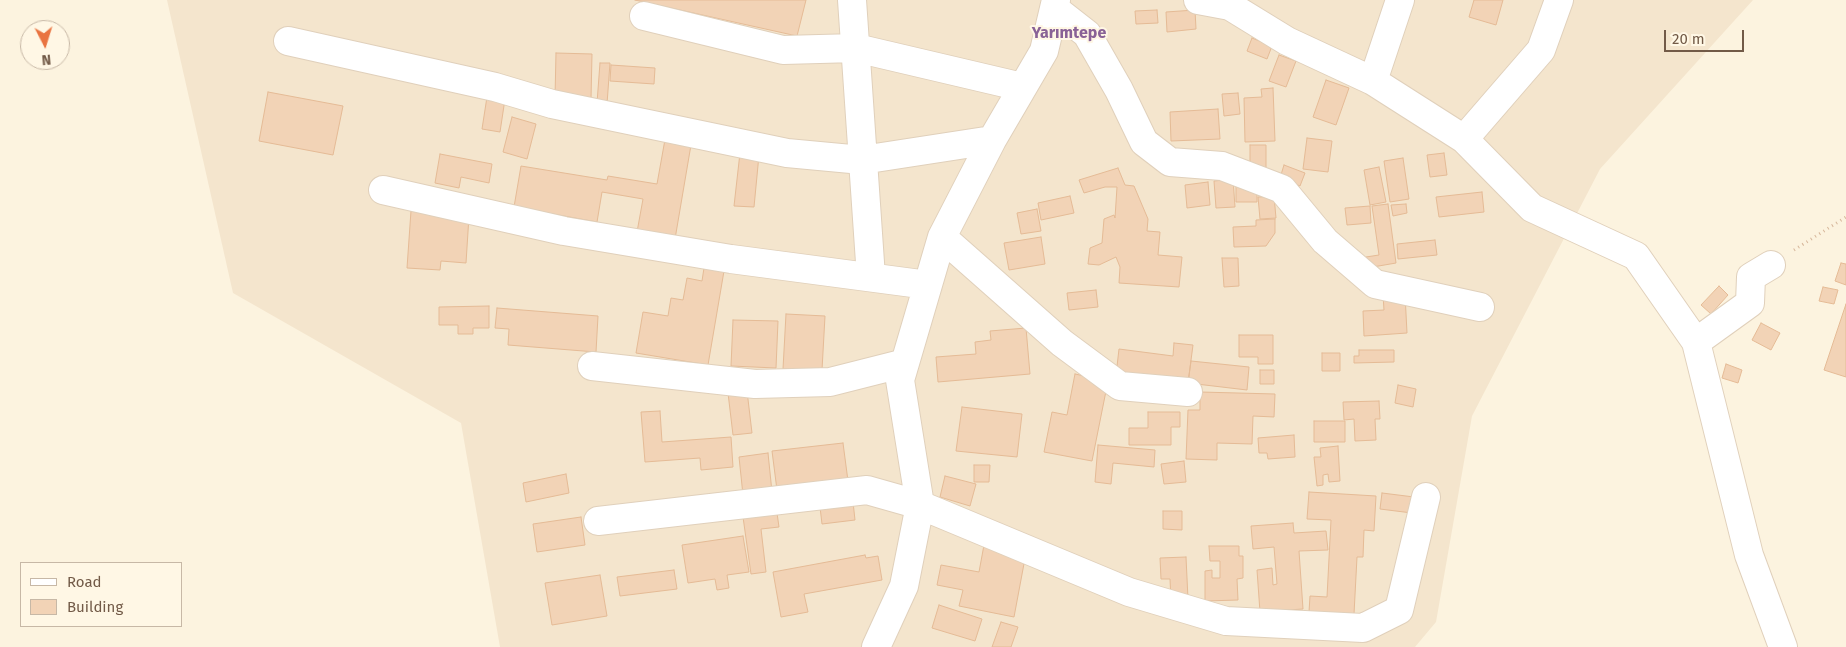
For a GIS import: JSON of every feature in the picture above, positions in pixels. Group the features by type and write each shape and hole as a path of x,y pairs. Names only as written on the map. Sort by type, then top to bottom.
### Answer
{"street":[{"path":"852,0 862,160 872,277"},
{"path":"1198,0 1230,3 1287,42 1373,81 1464,139 1532,208 1636,256 1696,342 1749,555 1783,647"},
{"path":"1373,81 1400,0"},
{"path":"1464,139 1542,50 1559,0"},
{"path":"876,647 904,586 920,505 900,380 942,237 992,140 1044,51 1056,5 1087,34 1119,90 1144,142 1170,162 1222,166 1282,188 1325,241 1375,284 1480,307"},
{"path":"644,16 783,50 856,48 1022,87"},
{"path":"288,42 495,87 552,104 778,151 862,160 992,140"},
{"path":"384,190 564,231 731,259 928,284"},
{"path":"942,237 1062,343 1120,386 1188,392"},
{"path":"1696,342 1750,303 1751,277 1771,265"},
{"path":"592,366 755,384 830,382 905,363"},
{"path":"598,522 868,490 920,505 1129,592 1226,621 1363,628 1399,610 1426,497"}],"path":[{"path":"1771,265 1846,217"}],"shaded area":[{"path":"167,0 1753,0 1600,169 1472,416 1436,622 1415,647 500,647 461,423 233,293"}],"building":[{"path":"635,0 806,0 797,36"},
{"path":"1474,0 1503,0 1496,25 1469,17"},
{"path":"1157,10 1158,23 1136,24 1135,11"},
{"path":"1195,10 1196,29 1167,32 1166,12"},
{"path":"1252,38 1272,46 1267,59 1247,51"},
{"path":"556,53 592,54 591,99 555,98"},
{"path":"1279,55 1296,61 1286,87 1269,81"},
{"path":"600,63 610,63 607,104 597,103"},
{"path":"611,65 655,68 654,84 610,81"},
{"path":"1326,80 1349,88 1336,125 1313,117"},
{"path":"1273,88 1275,141 1245,142 1244,98 1262,97 1261,89"},
{"path":"268,92 343,106 333,155 259,141"},
{"path":"1238,93 1240,114 1224,116 1222,94"},
{"path":"487,97 505,99 500,132 482,129"},
{"path":"1218,109 1220,139 1171,141 1170,112"},
{"path":"512,117 536,124 527,159 503,152"},
{"path":"666,134 692,139 675,239 637,232 643,199 602,192 597,222 514,207 521,166 607,180 608,176 657,184"},
{"path":"1307,138 1332,141 1328,172 1303,169"},
{"path":"1250,145 1266,145 1266,168 1250,168"},
{"path":"740,153 759,155 754,207 734,206"},
{"path":"1444,153 1447,175 1430,177 1427,155"},
{"path":"440,154 492,164 489,183 461,177 459,188 435,183"},
{"path":"1403,158 1409,199 1390,202 1384,161"},
{"path":"1284,165 1305,173 1300,186 1280,178"},
{"path":"1379,167 1386,202 1370,205 1364,170"},
{"path":"1118,168 1125,185 1134,186 1148,219 1147,231 1160,232 1158,255 1182,257 1179,287 1119,283 1120,267 1116,257 1099,265 1088,264 1090,248 1102,243 1104,219 1114,215 1115,218 1117,187 1105,187 1084,193 1079,180"},
{"path":"1233,179 1235,207 1216,208 1214,181"},
{"path":"1208,182 1210,205 1187,208 1185,185"},
{"path":"1236,182 1257,182 1257,202 1236,202"},
{"path":"1482,192 1484,212 1439,217 1436,197"},
{"path":"1070,196 1074,213 1041,220 1038,203"},
{"path":"1274,196 1276,218 1260,219 1258,197"},
{"path":"1388,204 1396,263 1367,268 1366,257 1379,255 1372,206"},
{"path":"1406,204 1407,213 1393,216 1391,205"},
{"path":"1370,206 1371,223 1347,225 1345,208"},
{"path":"1037,209 1041,231 1021,234 1017,213"},
{"path":"411,211 469,216 466,263 441,261 440,270 407,268"},
{"path":"1275,219 1275,233 1266,246 1234,247 1233,227 1256,226 1256,220"},
{"path":"1041,237 1045,264 1009,270 1004,243"},
{"path":"1435,240 1437,255 1398,259 1397,244"},
{"path":"1222,258 1238,258 1239,286 1224,287"},
{"path":"1841,263 1846,264 1846,285 1835,281"},
{"path":"704,268 724,271 708,365 636,353 643,312 668,316 671,298 683,300 687,278 702,281"},
{"path":"1719,286 1728,295 1711,314 1701,305"},
{"path":"1823,287 1838,290 1834,304 1819,301"},
{"path":"1096,290 1098,307 1069,310 1067,293"},
{"path":"1405,294 1407,333 1364,336 1363,311 1384,310 1383,295"},
{"path":"1846,304 1846,377 1824,370"},
{"path":"489,306 489,328 473,328 473,334 458,334 458,325 439,325 439,307"},
{"path":"497,308 598,316 596,352 508,345 509,329 495,328"},
{"path":"786,314 825,316 822,370 783,369"},
{"path":"733,320 778,321 776,368 731,366"},
{"path":"1761,323 1780,333 1771,350 1752,340"},
{"path":"1026,328 1030,374 938,382 936,357 976,354 975,342 991,340 990,331"},
{"path":"1239,335 1273,335 1273,364 1258,364 1258,357 1239,357"},
{"path":"1174,343 1193,345 1188,383 1116,375 1119,349 1173,356"},
{"path":"1359,350 1394,350 1394,362 1354,363 1354,356 1359,356"},
{"path":"1322,353 1340,353 1340,371 1322,371"},
{"path":"1191,361 1249,367 1247,390 1188,383"},
{"path":"1726,364 1742,370 1738,383 1722,378"},
{"path":"1260,370 1274,370 1274,384 1260,384"},
{"path":"1075,374 1108,381 1092,461 1044,452 1052,412 1067,415"},
{"path":"1398,385 1416,389 1413,407 1395,403"},
{"path":"747,391 752,433 733,435 728,393"},
{"path":"1200,392 1275,394 1274,417 1253,416 1252,444 1217,443 1217,460 1186,459 1188,410 1200,410"},
{"path":"1379,401 1380,419 1375,419 1376,440 1355,441 1354,419 1344,420 1343,402"},
{"path":"962,407 1022,414 1017,457 956,451"},
{"path":"660,411 662,442 731,437 733,467 701,470 700,458 645,462 641,412"},
{"path":"1148,412 1180,412 1180,427 1171,427 1171,445 1129,445 1129,428 1148,428"},
{"path":"1314,421 1345,421 1345,442 1314,442"},
{"path":"1294,435 1295,457 1268,459 1267,453 1259,453 1258,438"},
{"path":"843,443 848,481 777,490 772,451"},
{"path":"1098,445 1155,450 1154,467 1113,463 1111,484 1095,482"},
{"path":"1338,446 1340,481 1329,482 1328,474 1323,475 1323,485 1317,486 1314,457 1321,457 1320,448"},
{"path":"768,453 772,492 743,495 739,457"},
{"path":"1184,461 1186,482 1164,484 1161,464"},
{"path":"974,465 990,465 989,482 974,482"},
{"path":"566,474 569,493 526,502 523,483"},
{"path":"945,476 976,484 970,506 940,497"},
{"path":"1309,492 1376,496 1374,531 1364,530 1363,557 1357,557 1354,614 1309,612 1310,596 1327,597 1331,520 1307,519"},
{"path":"1382,493 1414,497 1412,513 1380,509"},
{"path":"853,502 855,520 822,524 820,507"},
{"path":"1163,511 1182,511 1182,530 1163,529"},
{"path":"777,513 779,527 761,529 766,572 751,574 743,517"},
{"path":"581,517 585,545 537,552 533,524"},
{"path":"1293,523 1294,533 1326,531 1328,550 1299,551 1303,609 1260,612 1257,570 1272,568 1273,585 1277,584 1274,547 1253,549 1251,526"},
{"path":"743,536 749,572 727,575 729,588 717,590 715,579 688,583 682,545"},
{"path":"984,545 1026,553 1014,617 959,606 963,590 937,585 941,565 979,572"},
{"path":"1209,546 1239,546 1239,556 1243,556 1243,578 1237,579 1238,600 1205,601 1205,571 1212,570 1212,578 1220,578 1220,561 1210,561"},
{"path":"865,555 866,558 878,556 882,580 804,594 808,612 781,617 773,572"},
{"path":"1186,557 1188,599 1171,600 1170,579 1161,579 1160,558"},
{"path":"674,570 677,589 620,596 617,577"},
{"path":"600,575 607,616 552,625 545,583"},
{"path":"939,605 982,619 975,641 932,628"},
{"path":"1001,622 1018,627 1011,647 992,647"}],"district":[{"name":"Yarımtepe","path":"1069,34"}]}
